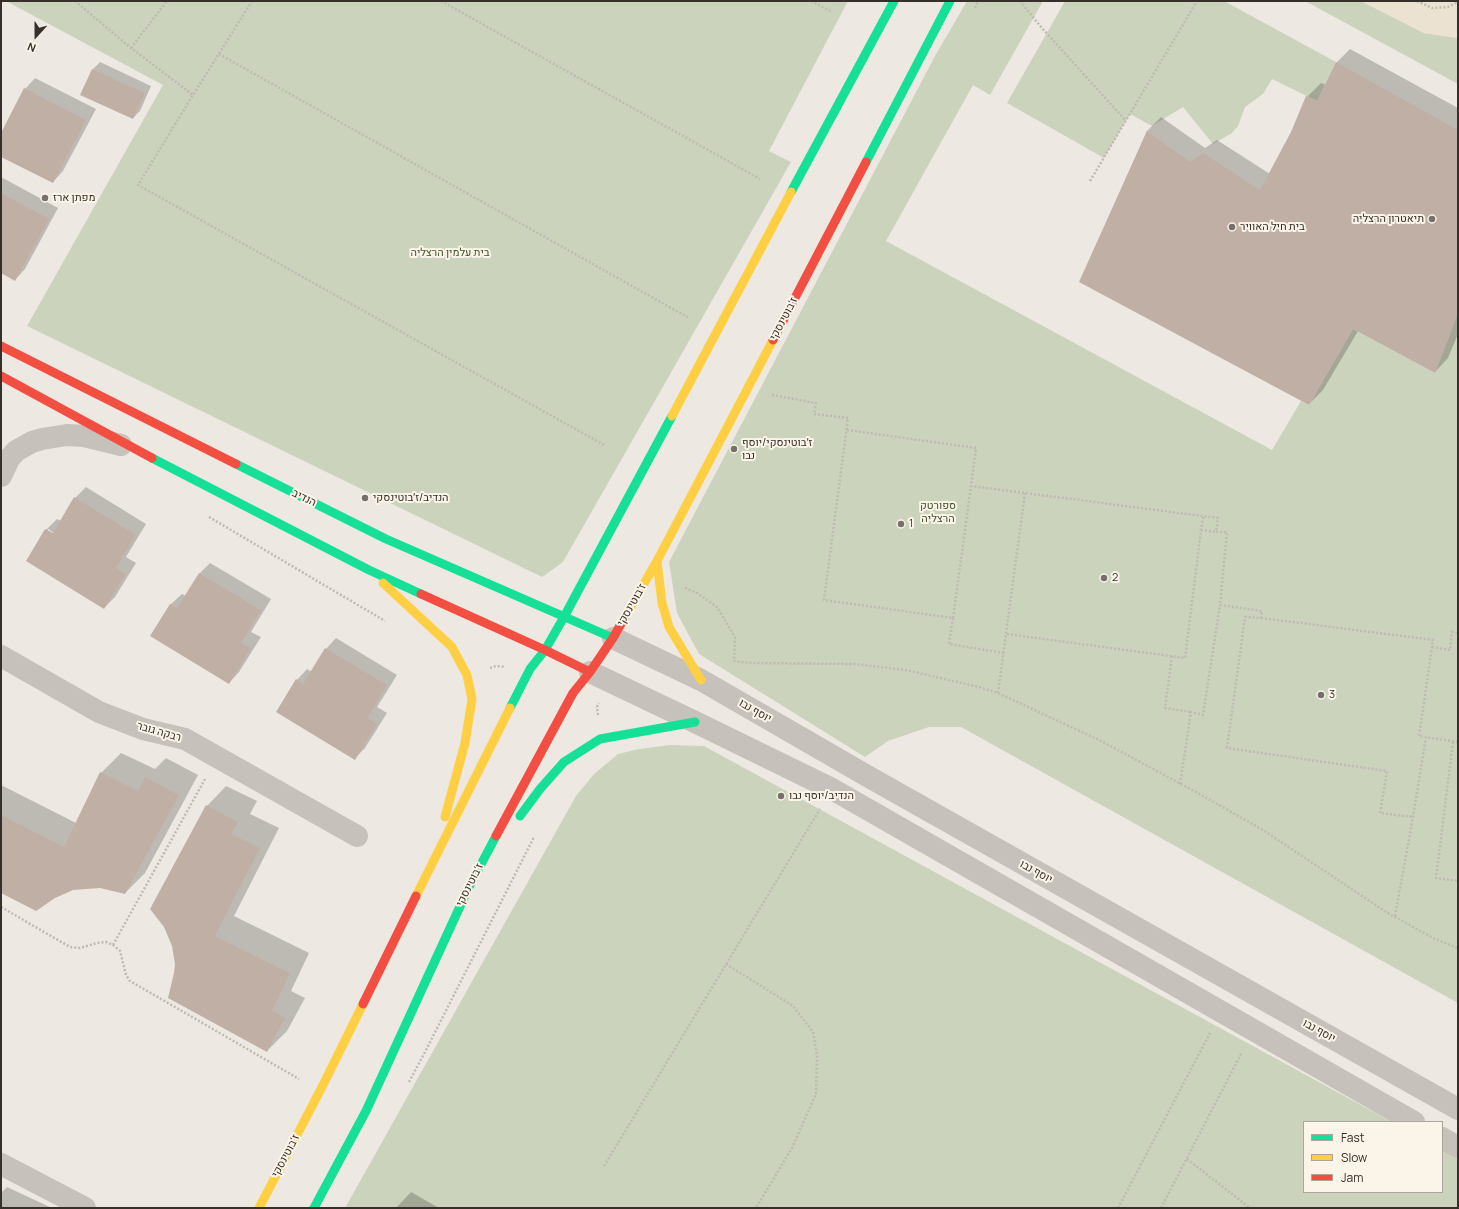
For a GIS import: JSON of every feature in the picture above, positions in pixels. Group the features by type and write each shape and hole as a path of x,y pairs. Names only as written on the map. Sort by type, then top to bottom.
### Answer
{"main road":[{"name":"ז'בוטינסקי","path":"259,1208 324,1083 431,865 530,669 545,650 564,617 894,1"},
{"name":"ז'בוטינסקי","path":"314,1208 366,1111 468,889 573,693 590,672 613,638 657,561 950,1"},
{"name":"הנדיב","path":"1,346 386,539 613,638"},
{"path":"1,376 132,448 369,570 590,672"},
{"path":"657,561 662,603 668,627 702,680"},
{"path":"369,570 452,647 467,675 472,699 465,743 431,865"},
{"path":"468,889 540,789 564,762 600,739 695,722"}],"street":[{"path":"1,476 9,459 16,451 32,442 42,439 67,435 84,436 132,448"},
{"name":"יוסף נבו","path":"613,638 702,680 883,785 1458,1109"},
{"name":"רבקה גובר","path":"1,656 99,712 143,729 185,739 357,836"},
{"path":"590,672 832,789 1412,1121"},
{"path":"1443,1139 1458,1147"},
{"path":"1,1164 85,1208"}],"path":[{"path":"75,1 131,48 192,95"},
{"path":"131,48 167,1"},
{"path":"252,1 192,95 138,185 604,445"},
{"path":"441,1 760,179"},
{"path":"811,1 832,12"},
{"path":"1020,1 1041,27 1126,121"},
{"path":"1090,181 1197,1"},
{"path":"1417,1 1432,8 1448,7 1458,2"},
{"path":"219,54 689,318"},
{"path":"768,394 816,403 814,414 848,418 824,600 953,618"},
{"path":"847,430 976,448 949,644 1004,653"},
{"path":"971,486 1218,518 1216,532"},
{"path":"998,693 1025,493"},
{"path":"207,516 390,624"},
{"path":"1007,634 1185,658 1203,517"},
{"path":"1172,656 1165,708 1203,715 1220,605 1227,532 1201,530"},
{"path":"679,586 697,593 717,607 735,637 734,661 749,663 855,664 906,670 979,687 998,693 1101,742 1263,830 1386,912 1435,939 1458,948"},
{"path":"1220,605 1262,611 1261,618"},
{"path":"1413,817 1380,813 1387,771 1227,748 1246,616 1433,640 1419,736 1458,742"},
{"path":"1432,647 1450,650 1452,632 1458,633"},
{"path":"1180,784 1191,712"},
{"path":"1395,916 1426,737"},
{"path":"1453,742 1436,878 1458,881"},
{"path":"113,945 216,757"},
{"path":"604,1166 832,789"},
{"path":"406,1086 425,1052 537,832"},
{"path":"1,907 70,947 80,948 106,942 113,945 120,951 126,975 130,981 299,1080"},
{"path":"726,964 793,1006 813,1032 817,1055 816,1094 792,1148 756,1208"},
{"path":"1118,1208 1221,1012"},
{"path":"1161,1208 1188,1159 1254,1030"},
{"path":"1188,1159 1250,1208"}],"green space":[{"name":"בית עלמין הרצליה","path":"6,1 848,1 769,151 791,162 563,562 542,577 27,326 163,85"},
{"name":"ספורטק הרצליה","path":"967,1 1043,1 990,95 973,85 886,241 1272,450 1301,401 1309,405 1353,329 1435,373 1458,313 1458,1003 961,727 929,727 888,741 865,757 699,654 677,613 669,562 935,56"},
{"path":"1065,1 1224,1 1336,62 1317,101 1272,79 1263,94 1245,107 1238,126 1232,133 1213,144 1183,107 1152,126 1130,114 1104,158 1007,103"},
{"path":"1305,1 1361,1 1424,33 1458,38 1458,84"},
{"path":"670,745 704,746 1390,1121 1303,1121 1303,1193 1443,1193 1443,1150 1458,1158 1458,1208 345,1208 576,796 594,774 618,754 639,749"}],"shaded area":[{"path":"1361,1 1458,1 1458,38 1424,33"}],"building":[{"path":"1336,62 1458,130 1458,313 1435,373 1353,329 1309,405 1079,282 1147,131 1190,162 1203,153 1260,190 1291,132 1306,96 1317,101"},
{"path":"92,69 145,93 133,119 80,95"},
{"path":"24,88 86,120 53,183 1,157 1,133"},
{"path":"1,193 49,219 15,281 1,273"},
{"path":"74,497 136,535 116,568 126,574 104,609 26,561 45,529 53,533"},
{"path":"199,573 261,610 241,643 251,648 229,684 150,636 170,604 177,608"},
{"path":"325,648 387,685 367,718 377,724 355,760 276,712 296,679 303,684"},
{"path":"100,772 138,791 145,777 179,795 125,894 100,888 73,890 55,898 36,911 1,893 1,815 64,847"},
{"path":"206,805 238,822 231,834 260,848 215,936 290,973 272,1011 285,1018 267,1052 168,998 175,964 172,946 164,927 150,909"}],"traffic: fast":[{"path":"791,192 894,1"},
{"path":"866,162 950,1"},
{"path":"510,708 530,669 545,650 564,617 672,416"},
{"path":"152,458 369,570 421,594"},
{"path":"236,464 386,539 613,638"},
{"path":"520,816 540,789 564,762 600,739 695,722"},
{"path":"314,1208 366,1111 468,889 496,836"}],"traffic: slow":[{"path":"672,416 791,192"},
{"path":"626,615 657,561 773,340"},
{"path":"657,561 662,603 669,627 701,680"},
{"path":"383,583 452,647 467,675 472,699 465,743 445,817"},
{"path":"416,896 510,708"},
{"path":"259,1208 363,1004"}],"traffic: jam":[{"path":"773,340 866,162"},
{"path":"1,346 236,464"},
{"path":"1,376 152,458"},
{"path":"421,594 590,672"},
{"path":"496,836 573,693 590,672 613,638 626,615"},
{"path":"363,1004 416,896"}],"place":[{"name":"מפתן ארז","path":"45,198"},
{"name":"תיאטרון הרצליה","path":"1432,219"},
{"name":"בית חיל האוויר","path":"1232,227"},
{"name":"ז׳בוטינסקי/יוסף נבו","path":"734,449"},
{"name":"הנדיב/ז׳בוטינסקי","path":"365,498"},
{"name":"1","path":"901,524"},
{"name":"2","path":"1104,578"},
{"name":"3","path":"1321,695"},
{"name":"הנדיב/יוסף נבו","path":"781,796"}]}
